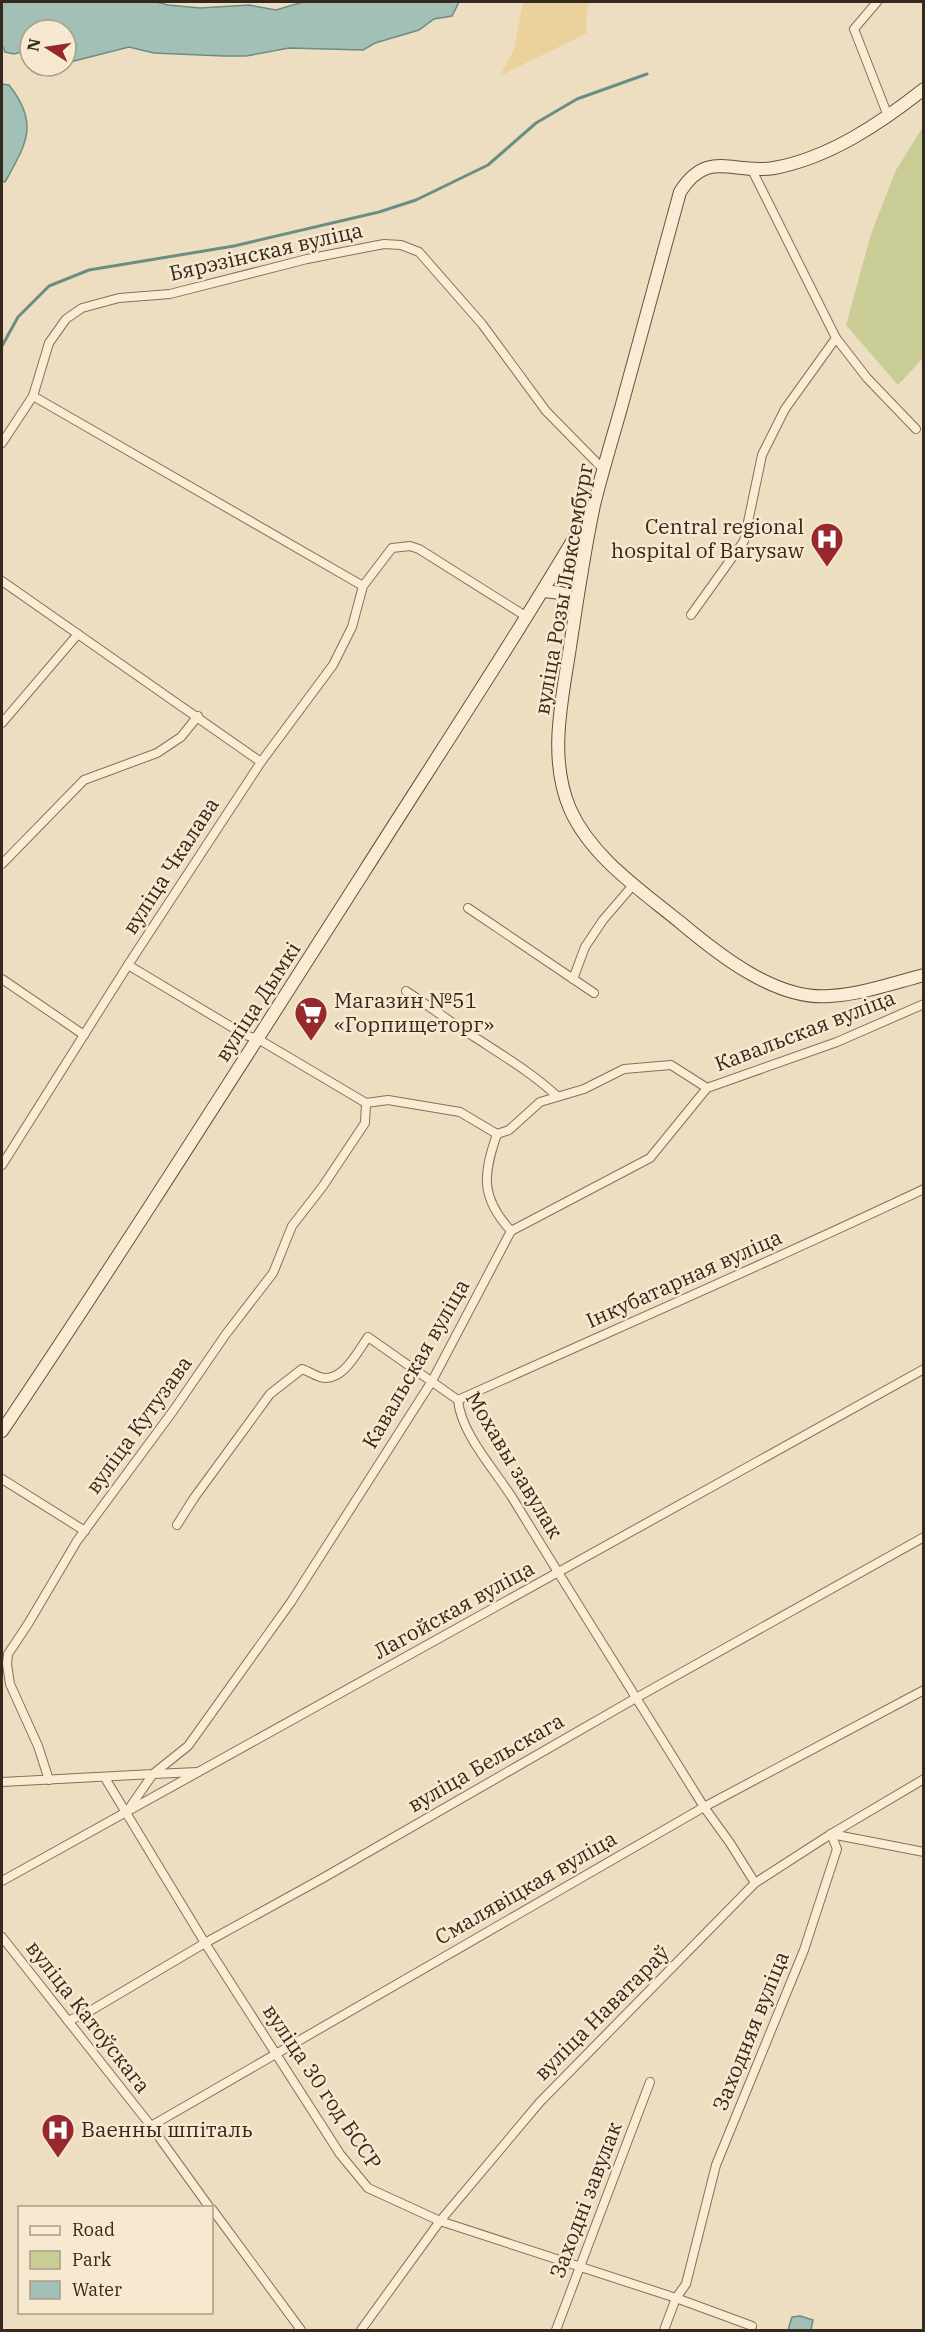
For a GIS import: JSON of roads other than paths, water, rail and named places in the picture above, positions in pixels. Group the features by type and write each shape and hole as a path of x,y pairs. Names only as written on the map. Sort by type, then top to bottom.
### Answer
{"main road":[{"path":"752,170 794,163 851,139 888,116 924,89"},
{"name":"вуліца Розы Люксембург","path":"752,170 710,166 699,169 689,177 680,192 594,504 557,734 564,785 569,807 595,848 685,927 759,979 802,994 827,997 922,978"},
{"name":"вуліца Дымкі","path":"2,1431 116,1261 258,1039 544,591 594,504"},
{"path":"544,591 561,593 577,600"}],"street":[{"path":"877,2 854,29 888,116"},
{"path":"752,170 836,338 867,378 916,429"},
{"name":"Бярэзінская вуліца","path":"2,443 33,396 49,342 66,320 82,308 119,298 170,294 307,259 384,244 401,245 419,252 482,324 546,411 604,470"},
{"path":"691,615 744,542 762,455 785,409 836,338"},
{"path":"33,396 363,586 392,548 410,546 419,549 527,617"},
{"path":"2,581 261,762"},
{"name":"вуліца Чкалава","path":"2,1165 128,965 261,762 333,665 352,627 363,586"},
{"path":"2,723 78,634"},
{"path":"2,864 84,780 157,753 181,737 198,716"},
{"path":"573,979 585,947 603,920 634,884"},
{"path":"468,908 594,993"},
{"path":"128,965 245,1035 258,1039 366,1103 388,1100 449,1109 459,1112 497,1134 509,1130 540,1102 584,1089 624,1069 671,1065 707,1088"},
{"path":"2,979 84,1035"},
{"path":"406,991 474,1037 510,1058 557,1096"},
{"name":"Кавальская вуліца","path":"126,1812 153,1774 188,1746 291,1602 432,1381 512,1231 650,1158 707,1088 837,1042 924,1004"},
{"name":"вуліца Кутузава","path":"49,1780 38,1746 10,1684 8,1654 85,1531 226,1334 273,1273 292,1226 323,1186 365,1123 366,1103"},
{"path":"497,1134 489,1158 486,1179 494,1205 501,1219 512,1231"},
{"name":"Інкубатарная вуліца","path":"458,1401 822,1238 924,1189"},
{"name":"Мохавы завулак","path":"177,1526 194,1498 270,1394 302,1369 321,1378 336,1376 344,1370 368,1337 458,1401 459,1415 704,1807 755,1883"},
{"name":"Лагойская вуліца","path":"2,1881 924,1369"},
{"path":"2,1479 85,1531"},
{"name":"вуліца Бельскага","path":"68,2021 90,2011 205,1943 323,1878 636,1698 924,1537"},
{"name":"Смалявіцкая вуліца","path":"151,2126 704,1807 924,1690"},
{"path":"2,1782 200,1772"},
{"name":"вуліца 30 год БССР","path":"105,1778 205,1943 340,2154 368,2188 440,2220 579,2268 676,2298 752,2326"},
{"name":"вуліца Наватараў","path":"361,2331 440,2220 540,2102 755,1883 831,1833 924,1779"},
{"path":"831,1833 924,1852"},
{"name":"Заходняя вуліца","path":"664,2331 676,2298 686,2284 716,2165 804,1950 826,1885 837,1849 831,1833"},
{"name":"вуліца Катоўскага","path":"2,1937 151,2126 210,2206"},
{"name":"Заходні завулак","path":"556,2331 650,2082"},
{"name":"вуліца Катоўскага","path":"213,2211 301,2331"}],"water":[{"path":"2,2 156,2 200,8 249,5 276,10 303,2 459,2 452,16 434,19 419,30 375,43 363,50 289,48 246,56 224,56 154,53 129,47 78,60 78,18 18,18 18,53 5,52 2,45"},
{"path":"2,84 9,85 19,99 27,123 24,145 5,182 2,181"},
{"path":"800,2316 813,2320 811,2330 788,2330 792,2317"}],"waterway":[{"path":"2,346 18,317 49,286 89,270 234,246 379,212 416,200 488,165 536,123 577,99 647,74"}],"place":[{"name":"Central regional hospital of Barysaw","path":"827,568"},
{"name":"Магазин №51 «Горпищеторг»","path":"311,1042"},
{"name":"Ваенны шпіталь","path":"58,2159"}]}
